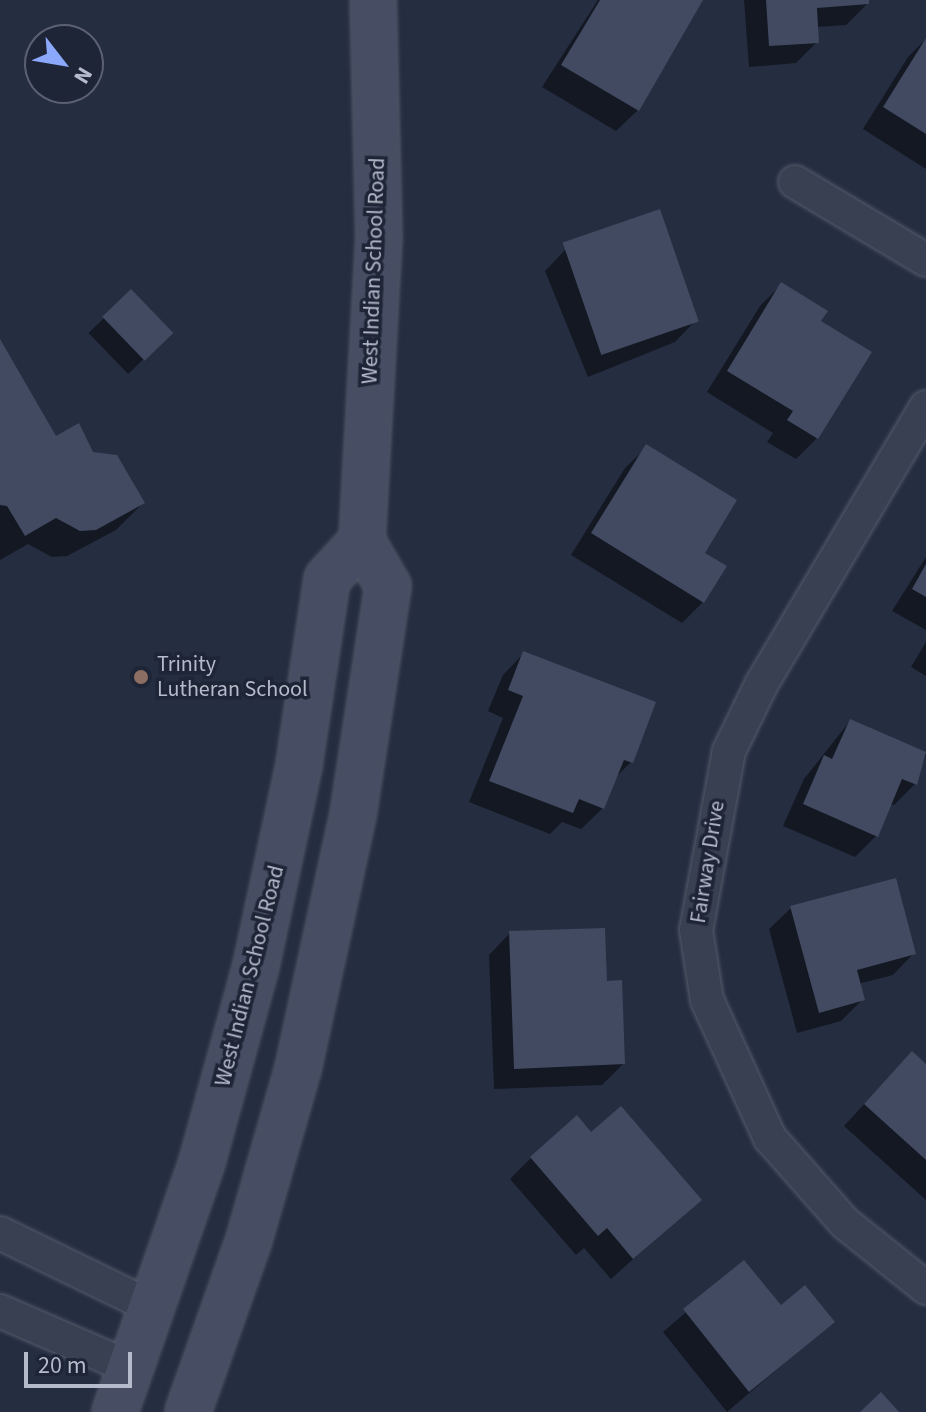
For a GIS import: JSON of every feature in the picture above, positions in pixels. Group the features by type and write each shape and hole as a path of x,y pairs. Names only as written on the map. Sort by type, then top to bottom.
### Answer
{"main road":[{"name":"West Indian School Road","path":"115,1412 154,1308 256,966 299,765 327,579 362,541 379,239 373,0"},
{"path":"188,1412 272,1162 341,882 388,586 362,541"}],"street":[{"path":"795,182 926,260"},
{"name":"Fairway Drive","path":"926,407 762,683 729,751 696,930 707,1000 770,1138 845,1223 926,1288"},
{"path":"0,1233 154,1308"},
{"path":"0,1311 131,1368"}],"building":[{"path":"600,0 703,0 639,111 561,65"},
{"path":"766,0 869,0 869,4 817,8 819,43 769,46"},
{"path":"926,38 926,134 883,107"},
{"path":"660,209 699,322 601,355 563,243"},
{"path":"781,282 828,311 821,321 872,352 818,439 787,420 793,411 727,371"},
{"path":"131,289 173,333 145,361 102,317"},
{"path":"0,339 56,436 79,423 93,452 117,455 145,503 96,530 80,531 56,518 25,536 7,506 0,505"},
{"path":"646,444 737,500 705,553 727,566 704,603 591,533"},
{"path":"926,564 926,597 912,589"},
{"path":"523,651 656,702 633,763 624,760 604,809 579,799 573,813 489,781 523,696 508,690"},
{"path":"850,719 926,752 917,785 902,779 878,837 803,804 824,755 832,759"},
{"path":"896,878 916,954 857,970 865,1000 819,1013 790,906"},
{"path":"605,928 607,981 622,980 625,1064 514,1069 509,931"},
{"path":"912,1051 926,1064 926,1160 864,1104"},
{"path":"621,1106 702,1200 633,1259 607,1228 598,1236 530,1157 577,1115 591,1132"},
{"path":"744,1260 781,1305 805,1285 835,1322 749,1392 683,1309"},
{"path":"881,1392 899,1412 860,1412"}],"place":[{"name":"Trinity Lutheran School","path":"141,677"}]}
